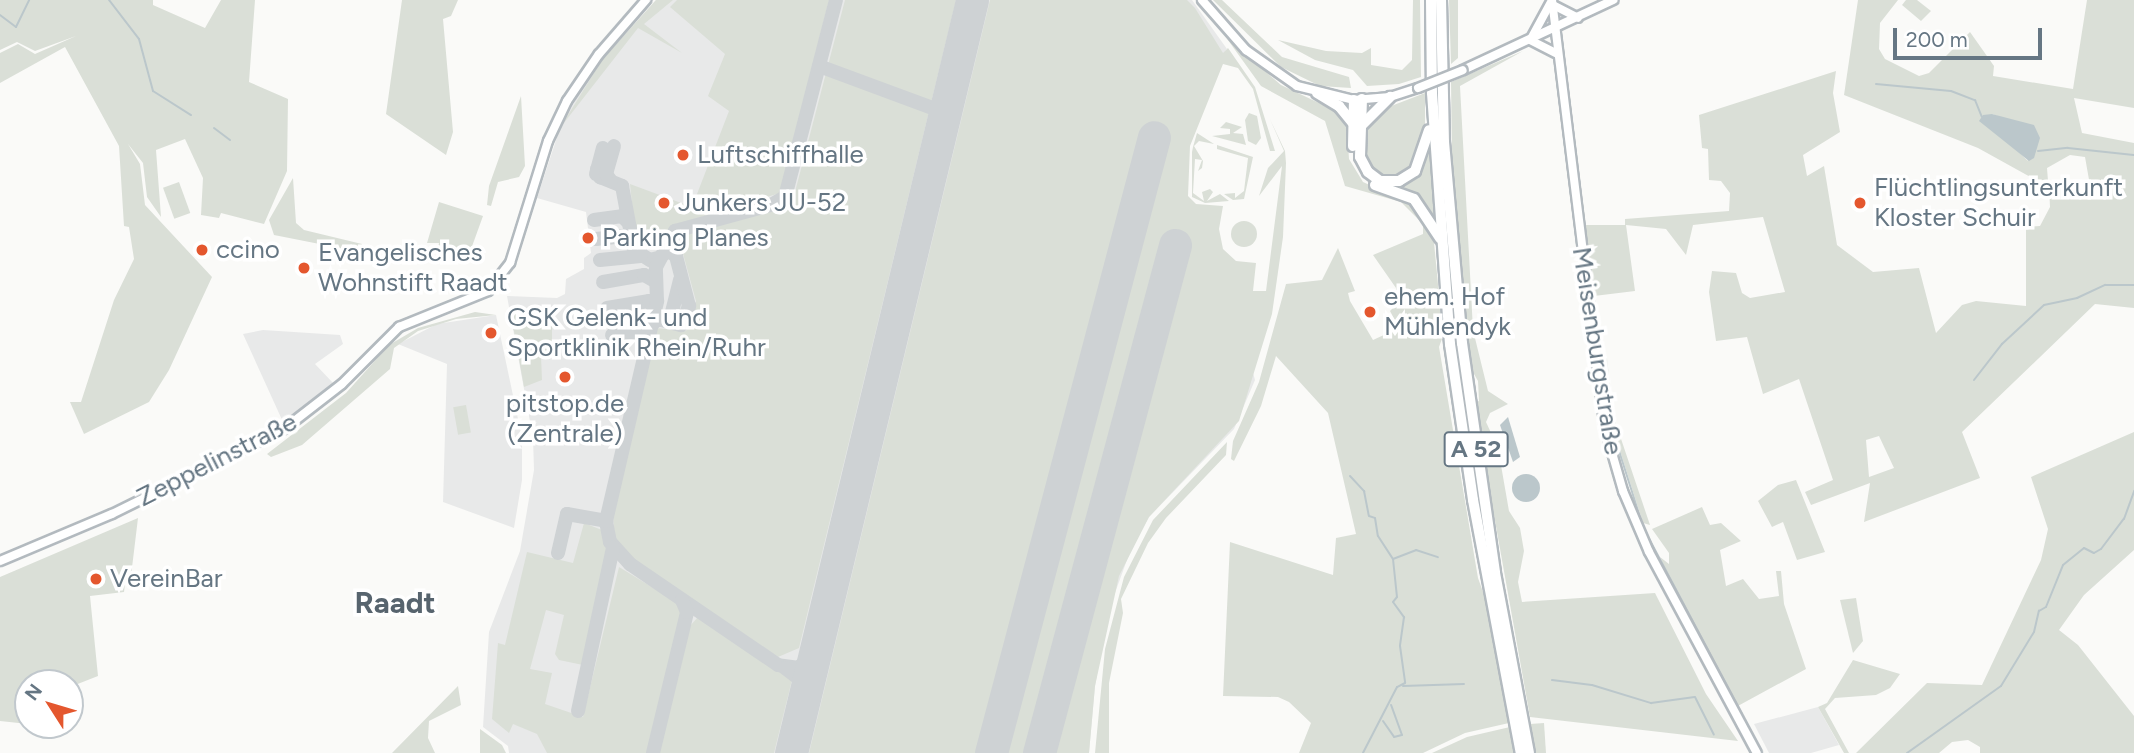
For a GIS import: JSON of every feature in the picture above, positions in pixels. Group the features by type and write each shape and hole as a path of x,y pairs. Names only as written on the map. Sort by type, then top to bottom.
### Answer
{"highway":[{"name":"A 52","path":"1432,0 1432,93 1457,401 1521,753"},
{"name":"A 52","path":"1441,0 1444,142 1457,292 1495,573 1529,753"},
{"path":"1317,93 1339,106 1356,125 1360,157 1368,172 1389,182 1408,177 1421,163 1428,144 1432,93"},
{"path":"1356,125 1390,97"},
{"path":"1358,99 1354,159 1361,173 1374,185 1420,204 1442,242"}],"main road":[{"name":"Zeppelinstraße","path":"0,561 112,514 284,429 342,384 389,333 488,291 510,263 548,141 567,101 599,54 646,0"},
{"path":"1202,0 1262,64 1317,93 1358,99 1390,97 1418,88 1555,29 1613,0"},
{"path":"1530,40 1552,2 1578,18"},
{"name":"Meisenburgstraße","path":"1552,2 1556,53 1604,425 1623,491 1649,552 1757,753"},
{"path":"1530,40 1556,53"}],"shaded area":[{"path":"0,0 153,0 153,5 205,28 221,0 255,0 249,82 288,99 287,171 264,224 221,213 219,218 201,215 203,178 185,139 156,150 161,217 147,197 143,163 128,144 140,164 145,205 212,277 169,370 149,402 84,434 70,402 81,402 114,300 134,259 129,227 124,226 119,146 65,47 0,83 0,53 18,44 35,54 76,36 35,51 17,42 0,50"},
{"path":"402,0 458,0 451,16 443,19 453,132 446,155 386,114"},
{"path":"656,0 1192,0 1227,49 1219,59 1187,142 1184,194 1216,234 1255,380 1234,429 1149,517 1131,549 1108,612 1095,686 1089,753 509,753 508,746 483,727 489,632 520,551 534,470 533,438 507,296 557,298 565,294 566,279 584,269 584,258 591,253 586,212 537,198 560,128 584,85"},
{"path":"656,0 673,0 644,24 682,53 638,28 560,128 602,60"},
{"path":"677,0 829,0 780,193 675,225 661,243 642,248 636,243 630,184 692,207 729,111 708,96 725,54 670,7"},
{"path":"845,0 956,0 799,648 778,657 637,562 615,539 612,506 655,328 686,331 696,301 682,250 685,239 690,233 787,204 795,192"},
{"path":"990,0 1187,0 1195,8 1223,53 1228,48 1255,87 1275,151 1270,151 1253,89 1238,68 1223,64 1190,146 1188,196 1196,204 1223,206 1219,229 1223,249 1236,261 1256,263 1253,291 1266,291 1282,166 1259,196 1268,168 1284,151 1269,117 1285,151 1286,163 1283,237 1272,314 1239,421 1149,517 1119,576 1095,686 1089,753 809,753"},
{"path":"1213,0 1222,0 1282,57 1349,77 1351,88 1320,86 1281,67"},
{"path":"1413,0 1420,0 1421,77 1399,84 1367,86 1353,70 1315,60 1278,40 1326,51 1362,53 1371,48 1371,65 1402,70 1412,60"},
{"path":"1449,0 1458,0 1458,58 1451,64"},
{"path":"1858,0 1898,0 1880,23 1879,49 1885,59 1919,76 1929,73 1970,32 1994,66 1993,76 2073,89 2087,0 2134,0 2134,108 2074,98 2082,133 2134,143 2134,308 2095,304 1962,432 1980,478 1864,522 1870,483 1811,505 1805,492 1833,480 1799,379 1763,394 1747,337 1716,341 1709,292 1712,271 1736,273 1742,293 1750,298 1785,292 1763,217 1693,225 1686,255 1666,229 1626,225 1635,291 1594,296 1583,225 1625,225 1625,219 1729,211 1730,193 1721,181 1709,180 1708,149 1702,148 1699,115 1836,71 1833,93 1840,132 1803,155 1807,176 1824,166 1837,245 1873,272 1919,268 1936,333 1962,305 1976,301 2026,306 2026,227 2040,226 2050,207 2049,186 2091,191 2085,157 2070,155 2047,168 2048,181 2034,179 1978,148 1844,95","holes":["1992,114 2017,123 2028,161 1999,133","1879,436 1894,468 1869,477 1866,440"]},
{"path":"1906,0 1917,0 1931,11 1921,21 1902,5"},
{"path":"1225,36 1281,85 1338,112 1347,128 1349,159 1363,182 1420,208 1433,232 1443,336 1439,347 1478,578 1487,603 1509,723 1465,733 1423,753 1299,753 1311,723 1289,702 1278,697 1223,696 1230,542 1333,575 1336,538 1356,534 1328,413 1276,356 1261,406 1234,461 1231,459 1233,441 1259,382 1286,284 1322,280 1338,248 1355,291 1348,293 1350,301 1373,340 1399,328 1390,311 1398,303 1396,288 1373,255 1423,234 1423,224 1401,202 1345,186 1325,121 1261,86"},
{"path":"1523,51 1460,86 1473,330 1488,391 1508,404 1490,413 1486,422 1498,448 1509,511 1520,528 1524,551 1518,582 1522,602 1655,593 1706,694 1738,741 1530,717 1474,403 1479,401 1478,381 1470,367 1462,306 1452,159 1451,82"},
{"path":"1425,93 1425,143 1417,161 1406,174 1393,179 1379,176 1365,162 1366,130 1386,108"},
{"path":"521,96 525,166 519,177 498,182 491,206 487,205 489,186"},
{"path":"1249,113 1257,116 1261,138 1256,145 1248,141 1245,120"},
{"path":"1992,114 2034,125 2040,138 2034,158 2029,161 1979,121 1983,115"},
{"path":"1226,122 1242,127 1233,133 1243,134 1246,145 1212,136 1230,134 1230,129 1220,128"},
{"path":"1197,133 1214,144 1199,141 1194,146 1203,161 1202,168 1198,171 1202,160 1195,159 1193,193 1204,201 1202,192 1210,189 1213,192 1207,201 1220,194 1229,201 1205,203 1192,197 1192,152"},
{"path":"1217,145 1253,157 1244,199 1233,200 1224,194 1235,193 1235,198 1244,191 1248,158 1217,149"},
{"path":"1430,149 1435,220 1417,197 1390,186 1421,169"},
{"path":"293,178 296,223 304,230 362,244 360,252 274,235 269,220"},
{"path":"179,182 190,213 174,219 163,188"},
{"path":"439,202 483,216 466,263 437,255 439,243 427,243"},
{"path":"1244,221 1254,224 1257,234 1254,244 1244,247 1234,244 1231,234 1234,224"},
{"path":"522,309 552,314 552,351 541,356 542,380 524,387 511,315"},
{"path":"475,312 496,315 456,319 418,331 394,348 390,369 302,445 271,457 267,454 346,393 389,345 418,328"},
{"path":"496,315 522,438 522,480 514,528 443,502 447,364 398,344 437,324"},
{"path":"263,330 340,335 343,344 315,364 334,384 283,422 243,334"},
{"path":"1607,358 1614,418 1650,525 1643,523 1609,416 1601,359"},
{"path":"466,405 471,433 458,435 453,407"},
{"path":"1508,417 1520,457 1513,462 1500,425"},
{"path":"2134,432 2134,550 2084,595 2059,630 2078,645 2134,716 2134,753 1980,753 1980,747 1968,740 1952,742 1939,753 1856,753 1927,683 1982,685 2041,560 2048,529 2031,477"},
{"path":"1227,442 1226,455 1166,518 1148,543 1121,599 1123,613 1109,683 1109,753 1095,753 1105,649 1124,577 1153,520"},
{"path":"1526,474 1536,478 1540,488 1536,498 1526,502 1516,498 1512,488 1516,478"},
{"path":"1796,480 1825,552 1797,560 1783,522 1772,527 1758,501 1778,485"},
{"path":"1702,507 1710,525 1721,523 1741,541 1720,550 1726,586 1743,579 1759,599 1779,596 1776,571 1781,571 1784,604 1806,669 1736,707 1679,600 1660,557 1669,564 1669,553 1652,529"},
{"path":"138,518 131,576 126,576 124,592 90,596 98,676 84,682 84,669 14,669 14,722 0,721 0,577"},
{"path":"584,523 602,530 610,556 583,665 559,660 555,654 564,615 546,610 530,669 552,673 545,704 583,717 619,567 678,603 682,614 648,753 547,753 537,734 513,724 509,733 492,719 498,643 505,645 527,552 573,563"},
{"path":"1856,598 1863,641 1853,653 1840,600"},
{"path":"698,617 792,680 774,753 659,753 690,626"},
{"path":"1853,660 1900,674 1890,688 1876,695 1835,698 1825,709 1849,753 1844,753 1818,707 1827,703"},
{"path":"458,686 461,705 429,721 428,738 435,753 392,753"},
{"path":"1818,707 1839,745 1811,753 1769,753 1754,724"},
{"path":"1544,723 1546,753 1536,753 1530,724"},
{"path":"1510,727 1515,753 1432,753 1467,737"},
{"path":"480,729 502,745 506,753 480,753"}],"waterway":[{"path":"0,15 16,27 29,0"},
{"path":"109,0 139,39 153,91 191,115"},
{"path":"1876,84 1951,91 1975,100 1982,117"},
{"path":"214,128 230,140"},
{"path":"2038,151 2068,148 2134,155"},
{"path":"1974,380 2002,344 2044,305 2077,298 2105,285 2134,285"},
{"path":"1607,413 1641,520"},
{"path":"1350,476 1364,491 1369,516 1375,518 1378,536 1393,559 1397,597 1393,602 1404,617 1400,646 1405,683 1397,687 1363,753"},
{"path":"1907,753 2001,686 2034,632 2039,611 2046,607 2063,565 2084,548 2094,553 2101,549 2124,519 2134,491"},
{"path":"1645,531 1742,714"},
{"path":"1393,559 1416,550 1438,557"},
{"path":"1552,680 1592,685 1651,703 1695,697 1714,735"},
{"path":"1403,686 1464,684"},
{"path":"1383,721 1394,737 1402,735 1391,705"}],"taxiway":[{"path":"816,649 799,668 778,665 630,564 610,542 606,521 657,301 656,267 675,231 771,205 785,197 836,0"},
{"path":"969,12 971,0"},
{"path":"819,66 946,113"},
{"path":"611,181 606,174 614,146"},
{"path":"596,174 603,148"},
{"path":"597,169 600,177 622,186 634,250 650,260 661,257"},
{"path":"594,220 622,216 627,221"},
{"path":"596,239 625,236 631,241"},
{"path":"651,325 658,319 681,325 689,306 676,256 669,251 662,255"},
{"path":"600,260 641,256"},
{"path":"603,282 644,275 655,281"},
{"path":"663,320 671,316 680,279"},
{"path":"607,308 649,301 655,309"},
{"path":"612,335 631,332 648,336"},
{"path":"558,553 567,514 606,521"},
{"path":"578,711 613,548"},
{"path":"653,753 687,612 682,600"},
{"path":"785,668 802,681 805,697"}],"runway":[{"path":"791,753 972,0"},
{"path":"991,753 1154,137"},
{"path":"1039,753 1175,245"}],"place":[{"name":"Luftschiffhalle","path":"683,155"},
{"name":"Junkers JU-52","path":"664,203"},
{"name":"Flüchtlingsunterkunft Kloster Schuir","path":"1860,203"},
{"name":"Parking Planes","path":"588,238"},
{"name":"ccino","path":"202,250"},
{"name":"Evangelisches Wohnstift Raadt","path":"304,268"},
{"name":"ehem. Hof Mühlendyk","path":"1370,312"},
{"name":"GSK Gelenk- und Sportklinik Rhein/Ruhr","path":"491,333"},
{"name":"pitstop.de (Zentrale)","path":"565,377"},
{"name":"VereinBar","path":"96,579"}],"district":[{"name":"Raadt","path":"395,603"}]}
